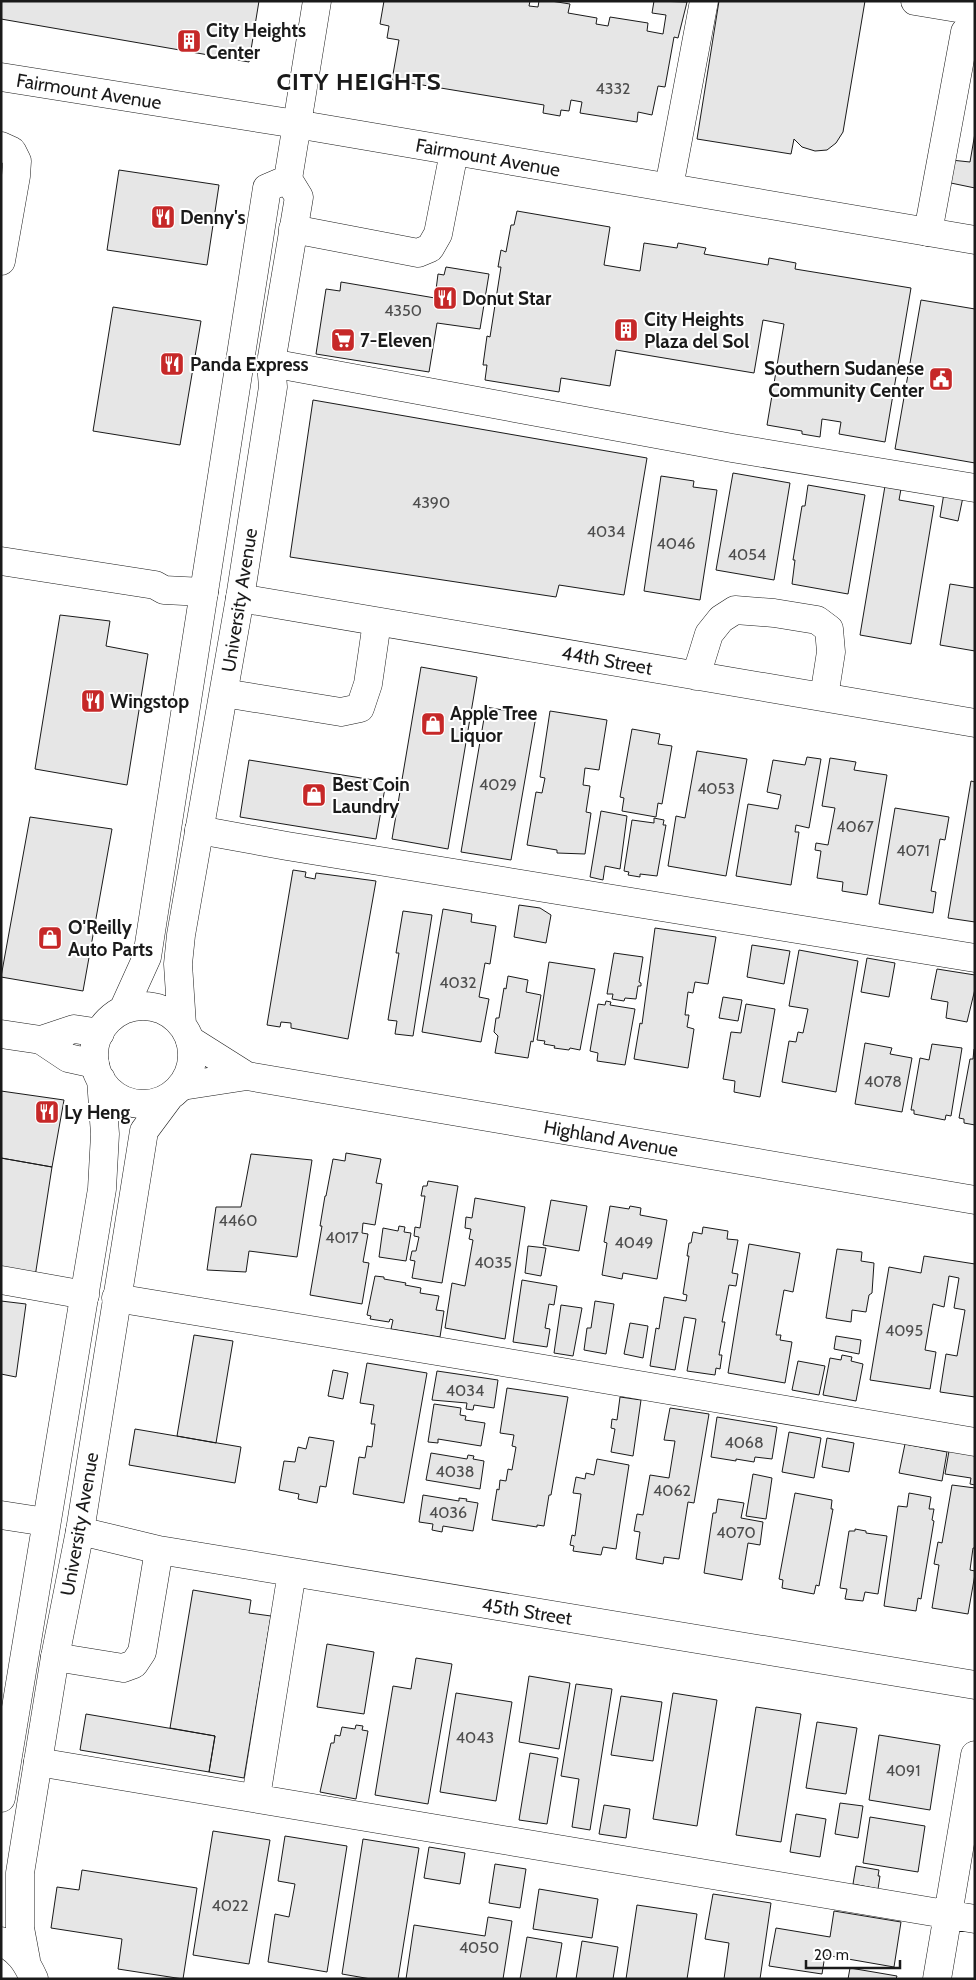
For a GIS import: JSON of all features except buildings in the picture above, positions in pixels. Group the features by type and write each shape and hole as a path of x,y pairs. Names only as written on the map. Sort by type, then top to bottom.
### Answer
{"main road":[{"path":"288,179 317,1"},
{"path":"669,187 704,1"},
{"path":"915,1 970,22 928,232"},
{"name":"Fairmount Avenue","path":"1,77 296,124 975,240"},
{"path":"1,146 12,151 17,161 1,261"},
{"path":"293,229 418,253 430,248 438,234 454,152"},
{"name":"University Avenue","path":"123,1010 147,958 267,188 288,179 299,196 271,363 273,387 240,598 181,935 178,964 186,1032"},
{"path":"271,363 732,448 975,488"},
{"path":"1,560 155,585 164,590 204,592 217,606 207,669 224,693 341,712 360,708 368,684 377,622"},
{"name":"44th Street","path":"240,598 975,723"},
{"path":"696,676 709,634 721,619 736,610 817,620 828,629 831,652 824,697"},
{"path":"199,830 975,958"},
{"path":"139,1006 155,1007 170,1014 186,1032 192,1055 189,1071 176,1091 155,1103 139,1104 124,1100 111,1092 98,1072 95,1048 100,1033 109,1020 123,1010 139,1006"},
{"path":"41,1040 74,1029 100,1033"},
{"name":"Highland Avenue","path":"186,1032 247,1076"},
{"path":"1,1034 41,1040 68,1058 98,1072"},
{"name":"University Avenue","path":"1,1798 4,1754 46,1522 102,1189 106,1134 98,1072"},
{"name":"Highland Avenue","path":"176,1091 247,1076 975,1200"},
{"name":"University Avenue","path":"30,1970 20,1928 20,1873 55,1657 80,1531 144,1131 176,1091"},
{"path":"1,1280 85,1295"},
{"path":"116,1298 485,1358 975,1442"},
{"path":"1,1515 46,1522"},
{"name":"45th Street","path":"80,1531 159,1550 975,1685"},
{"path":"55,1657 123,1668 134,1664 142,1652 159,1550"},
{"path":"256,1797 292,1572"},
{"path":"937,1979 975,1755"},
{"path":"38,1762 975,1918"},
{"path":"1,1941 15,1948 30,1970"}],"place":[{"name":"City Heights Center","path":"189,41"},
{"name":"Denny's","path":"163,217"},
{"name":"Donut Star","path":"445,298"},
{"name":"City Heights Plaza del Sol","path":"626,330"},
{"name":"7-Eleven","path":"343,340"},
{"name":"Panda Express","path":"172,364"},
{"name":"Southern Sudanese Community Center","path":"941,379"},
{"name":"Wingstop","path":"93,701"},
{"name":"Apple Tree Liquor","path":"433,724"},
{"name":"Best Coin Laundry","path":"314,795"},
{"name":"O'Reilly Auto Parts","path":"50,938"},
{"name":"Ly Heng","path":"47,1112"}],"district":[{"name":"CITY HEIGHTS","path":"359,82"}]}
